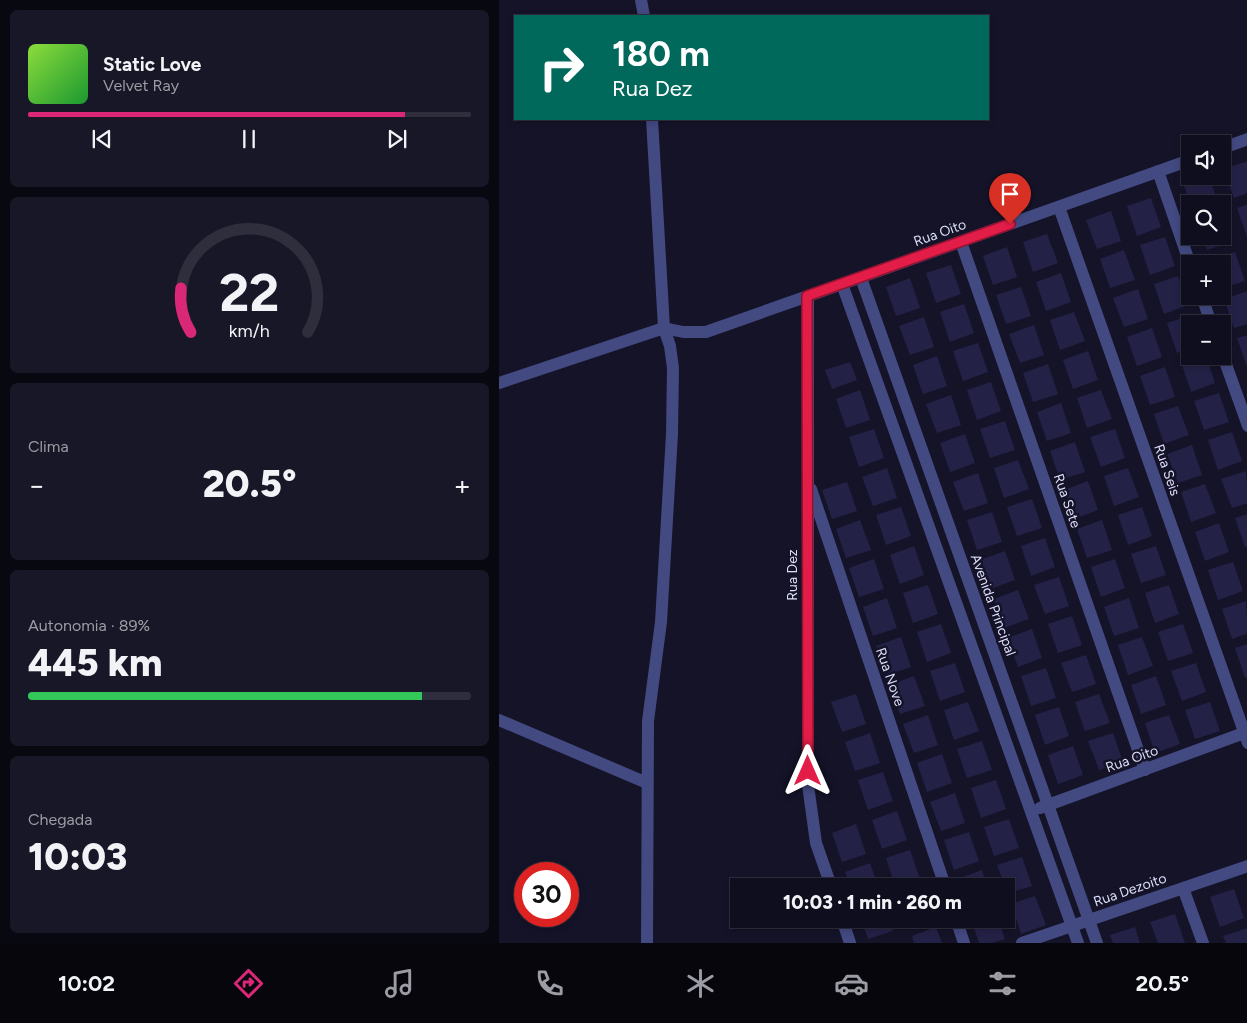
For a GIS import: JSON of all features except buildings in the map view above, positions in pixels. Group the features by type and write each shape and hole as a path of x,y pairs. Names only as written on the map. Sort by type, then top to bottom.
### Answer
{"street":[{"path":"641,0 644,15"},
{"path":"647,943 648,721 661,622 672,434 673,368 670,346 664,328 652,120"},
{"path":"1231,145 1247,140"},
{"name":"Rua Oito","path":"842,284 1181,163"},
{"path":"1158,171 1188,255"},
{"name":"Rua Seis","path":"1059,207 1246,738"},
{"name":"Rua Sete","path":"961,242 1145,770"},
{"name":"Avenida Principal","path":"861,278 1097,943"},
{"path":"499,383 664,328 683,332 706,332 842,284 1078,943"},
{"name":"Rua Dez","path":"807,296 808,785 816,842 828,878"},
{"path":"1226,365 1247,426"},
{"name":"Rua Nove","path":"807,478 942,878"},
{"path":"499,720 647,783"},
{"name":"Rua Oito","path":"1031,811 1145,770 1246,738"},
{"name":"Rua Dezoito","path":"1022,943 1247,866"},
{"path":"1183,888 1203,943"},
{"path":"845,928 850,943"},
{"path":"959,928 964,943"}],"route":[{"path":"808,771 807,296 1010,224"}]}
